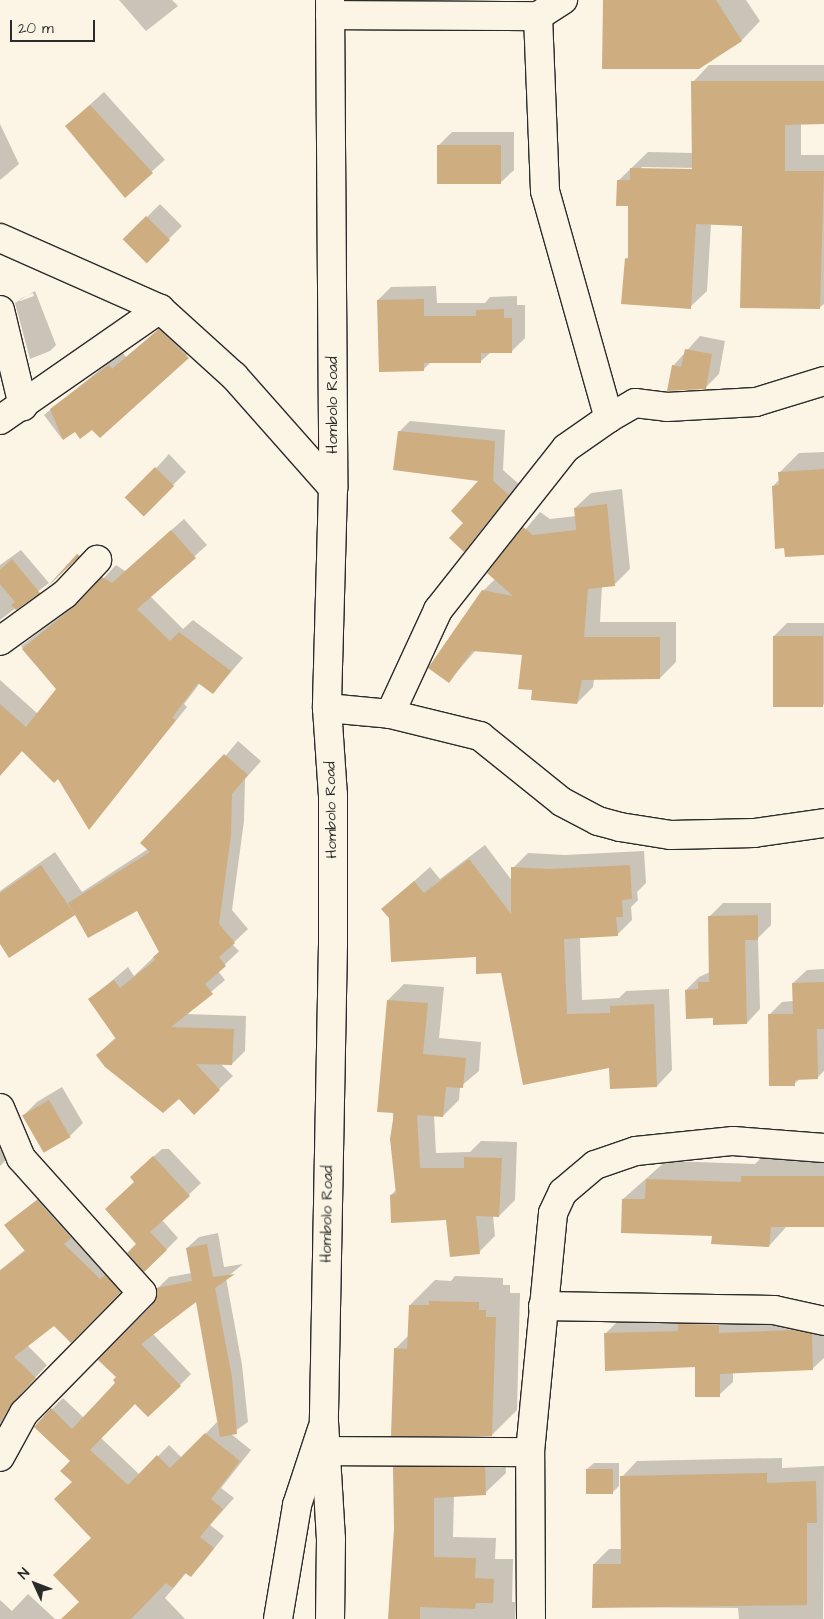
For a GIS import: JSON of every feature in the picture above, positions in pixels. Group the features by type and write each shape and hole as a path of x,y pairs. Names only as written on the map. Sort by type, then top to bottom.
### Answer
{"street":[{"path":"330,7 538,16 563,0"},
{"name":"Hombolo Road","path":"330,7 333,488 327,708 333,795 333,935 324,1422 331,1539 330,1619"},
{"path":"538,16 545,191 609,418"},
{"path":"0,238 160,309 234,376 333,488"},
{"path":"0,310 11,413 160,309"},
{"path":"390,714 438,610 566,448 634,403 667,407 756,402 824,381"},
{"path":"0,641 65,594 97,560"},
{"path":"327,708 390,714 480,736 562,802 598,821 620,827 671,835 717,834 754,833 824,822"},
{"path":"0,1108 21,1158 142,1293 24,1412 0,1457"},
{"path":"795,1144 824,1131"},
{"path":"531,1619 530,1452 553,1213 563,1192 595,1165 636,1151 733,1141 795,1144 824,1148"},
{"path":"543,1306 774,1310 824,1321"},
{"path":"278,1619 297,1505 324,1422"},
{"path":"326,1451 530,1452"}],"building":[{"path":"603,0 716,0 742,41 699,69 602,69"},
{"path":"691,81 824,81 824,124 785,125 785,171 824,171 820,309 740,308 742,226 696,224 691,309 621,304 625,258 628,259 628,206 616,206 617,180 630,180 630,168 692,169"},
{"path":"90,105 153,173 125,198 65,126"},
{"path":"437,145 501,145 501,184 437,184"},
{"path":"146,216 170,240 147,263 123,239"},
{"path":"424,299 424,316 476,316 476,310 504,309 504,318 512,318 512,353 481,353 481,363 424,363 424,371 379,372 377,300"},
{"path":"159,329 189,358 100,438 92,430 80,439 75,432 63,440 50,409 109,365 112,369"},
{"path":"685,349 712,354 706,389 667,391 672,365 681,367"},
{"path":"398,431 495,441 493,481 509,495 464,552 449,538 463,523 451,511 478,481 393,470"},
{"path":"155,467 174,486 144,516 125,497"},
{"path":"824,469 824,555 785,557 784,548 775,549 772,486 779,485 778,472"},
{"path":"607,504 615,586 588,589 584,637 660,637 660,679 582,680 577,704 531,700 532,690 518,689 522,655 472,651 449,683 428,668 482,590 513,596 487,573 523,527 533,535 576,530 574,508"},
{"path":"171,530 196,558 137,609 170,641 179,632 231,671 213,694 198,683 172,718 176,720 89,830 58,779 54,783 22,751 0,776 0,704 26,727 56,689 22,649 76,605 102,577 112,583"},
{"path":"77,554 80,556 46,588"},
{"path":"12,559 40,593 16,610 11,605 15,602 0,584 0,570"},
{"path":"773,636 823,636 823,707 773,707"},
{"path":"224,754 248,775 232,794 231,835 219,924 235,943 219,957 226,966 205,984 213,994 171,1027 234,1029 232,1065 196,1064 220,1090 194,1115 179,1099 163,1113 105,1067 96,1055 116,1039 88,999 114,980 120,988 155,960 153,957 159,952 137,911 88,938 68,903 150,852 140,843"},
{"path":"469,859 511,914 511,867 549,869 630,865 632,899 622,900 623,917 616,917 618,936 564,939 567,1014 610,1013 610,1006 654,1004 657,1087 610,1089 609,1068 523,1085 501,973 476,974 476,957 391,962 389,918 381,909 414,881 424,893"},
{"path":"41,865 75,915 9,958 0,944 0,893"},
{"path":"758,915 758,940 745,940 747,1024 713,1025 713,1018 686,1019 685,990 698,989 698,982 709,982 708,916"},
{"path":"824,982 824,1029 817,1029 818,1079 795,1080 795,1086 769,1086 768,1014 793,1014 792,983"},
{"path":"387,1000 428,1003 423,1054 466,1058 463,1088 446,1087 443,1117 417,1115 420,1168 464,1168 464,1157 502,1158 499,1217 476,1216 480,1254 450,1257 446,1220 391,1223 390,1195 396,1194 390,1139 394,1113 377,1112"},
{"path":"49,1100 70,1137 44,1153 22,1116"},
{"path":"153,1156 190,1196 150,1232 167,1250 144,1272 127,1253 136,1244 105,1209 134,1182 130,1177"},
{"path":"741,1176 824,1176 824,1227 771,1227 769,1247 711,1244 712,1236 621,1233 622,1199 645,1199 646,1179 741,1182"},
{"path":"37,1200 71,1238 64,1244 100,1279 105,1275 121,1292 71,1343 54,1326 14,1357 36,1378 13,1402 0,1422 0,1271 25,1251 4,1225"},
{"path":"207,1244 213,1277 235,1274 215,1288 232,1377 237,1434 220,1437 196,1302 141,1344 181,1386 148,1417 135,1404 90,1450 128,1485 157,1455 170,1468 205,1433 240,1461 211,1499 223,1509 200,1537 214,1548 191,1577 185,1573 173,1588 166,1583 131,1619 61,1619 79,1602 53,1575 91,1538 54,1499 72,1482 60,1471 70,1461 34,1427 51,1408 72,1429 115,1383 113,1380 116,1377 98,1360 153,1304 157,1297 156,1288 192,1281 186,1248"},
{"path":"429,1301 479,1302 479,1310 486,1310 486,1317 496,1317 492,1436 391,1436 394,1348 407,1349 409,1305 429,1305"},
{"path":"678,1324 719,1325 719,1333 791,1330 812,1334 813,1370 720,1374 720,1397 695,1397 695,1367 605,1371 604,1333 678,1331"},
{"path":"393,1467 485,1467 486,1495 434,1498 434,1557 476,1558 475,1578 494,1579 493,1603 476,1603 475,1609 420,1607 420,1619 388,1619 394,1529"},
{"path":"586,1469 613,1469 613,1494 586,1494"},
{"path":"767,1473 767,1483 816,1481 817,1523 807,1523 807,1605 592,1608 593,1564 621,1564 620,1476"}]}
